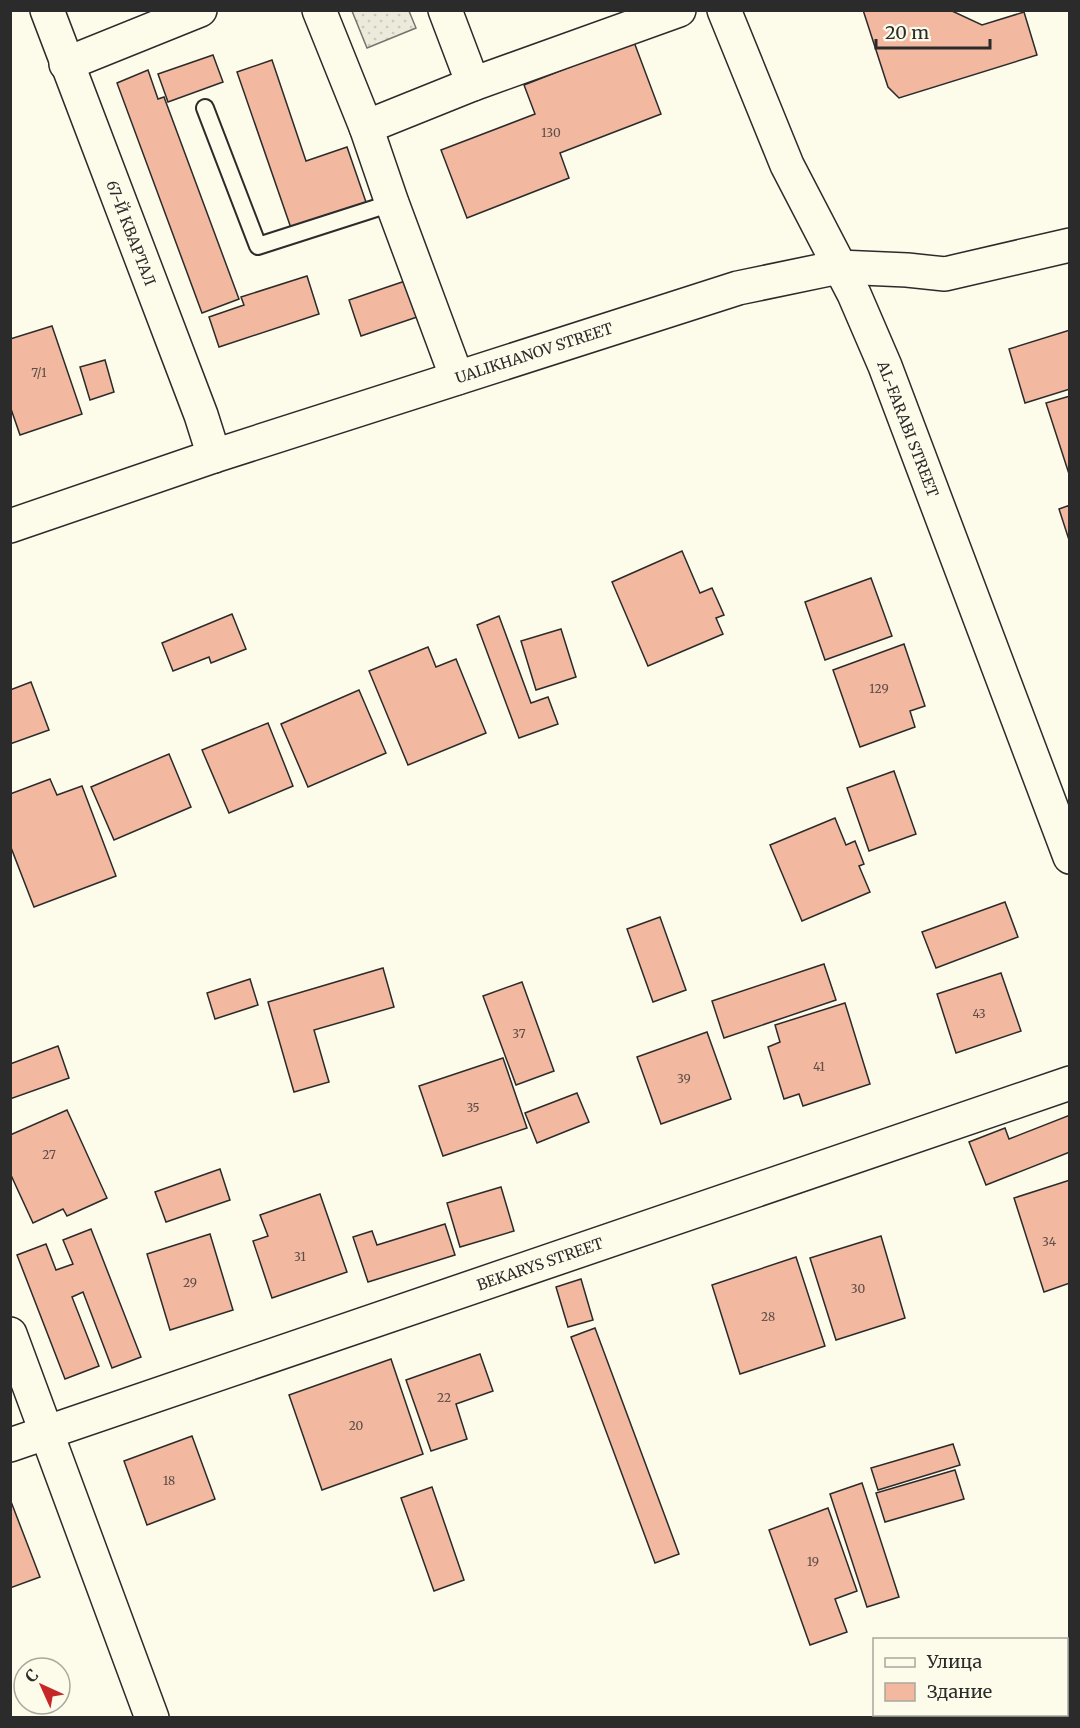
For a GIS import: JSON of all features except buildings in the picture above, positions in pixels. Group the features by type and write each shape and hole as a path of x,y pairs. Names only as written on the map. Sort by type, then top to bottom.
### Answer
{"street":[{"name":"67-Й КВАРТАЛ","path":"46,10 201,415 213,456"},
{"path":"66,64 200,10"},
{"path":"319,10 366,127 457,378"},
{"path":"445,10 473,84"},
{"path":"366,127 473,84 679,10"},
{"name":"AL-FARABI STREET","path":"723,10 787,165 854,294 885,366 1070,857"},
{"name":"UALIKHANOV STREET","path":"10,526 213,456 738,288 839,267 945,274 1070,245"},
{"name":"BEKARYS STREET","path":"10,1445 1070,1083"},
{"path":"10,1334 152,1718"}],"lane":[{"path":"205,108 258,246 392,203"}],"shaded area":[{"path":"352,11 409,11 416,28 367,48"}]}
